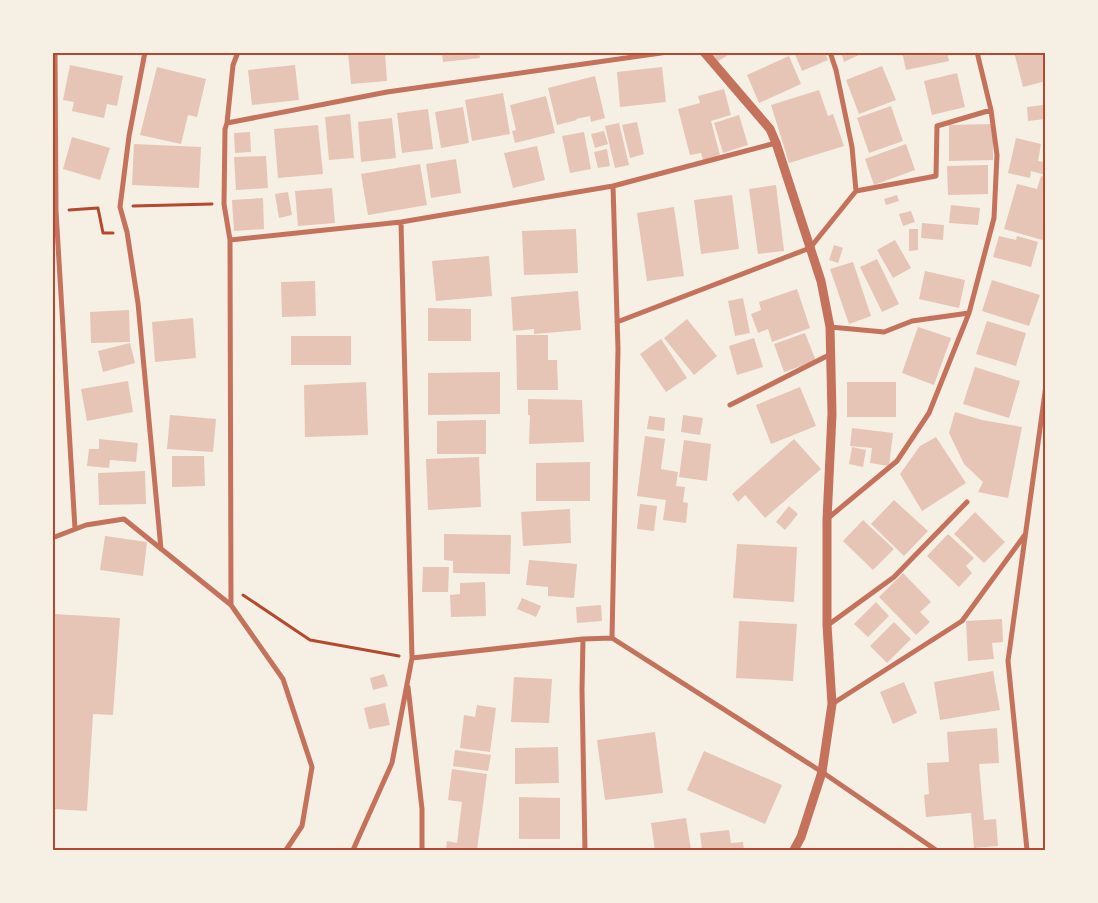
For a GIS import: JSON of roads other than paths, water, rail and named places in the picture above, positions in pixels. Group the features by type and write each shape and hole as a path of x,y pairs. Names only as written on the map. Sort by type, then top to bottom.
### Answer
{"street":[{"path":"55,52 56,211 75,529"},
{"path":"145,52 129,136 120,207 127,232 138,303 161,549"},
{"path":"231,605 230,240 224,204 225,129 233,65 238,52"},
{"path":"227,124 387,92 668,52"},
{"path":"704,52 770,130 776,143 821,281 830,328 832,414 827,520 827,625 832,704 822,772 801,838 794,850"},
{"path":"830,52 836,70 852,147 856,191"},
{"path":"827,520 897,461 930,413 969,313 994,218 997,155 991,110 977,52"},
{"path":"617,322 810,248 856,191 936,176 937,126 991,110"},
{"path":"230,240 401,222 612,186 776,143"},
{"path":"612,186 618,359 612,638"},
{"path":"353,850 392,763 412,658 401,222"},
{"path":"830,328 884,332 912,321 969,313"},
{"path":"730,405 831,354"},
{"path":"1027,850 1008,661 1046,385"},
{"path":"827,625 894,577 967,502"},
{"path":"52,538 86,525 124,519 231,605 283,679 312,767 302,826 286,850"},
{"path":"832,704 962,621 1025,536"},
{"path":"412,658 583,639 612,638 822,772 936,850"},
{"path":"583,639 585,850"},
{"path":"408,682 422,809 422,850"}]}
